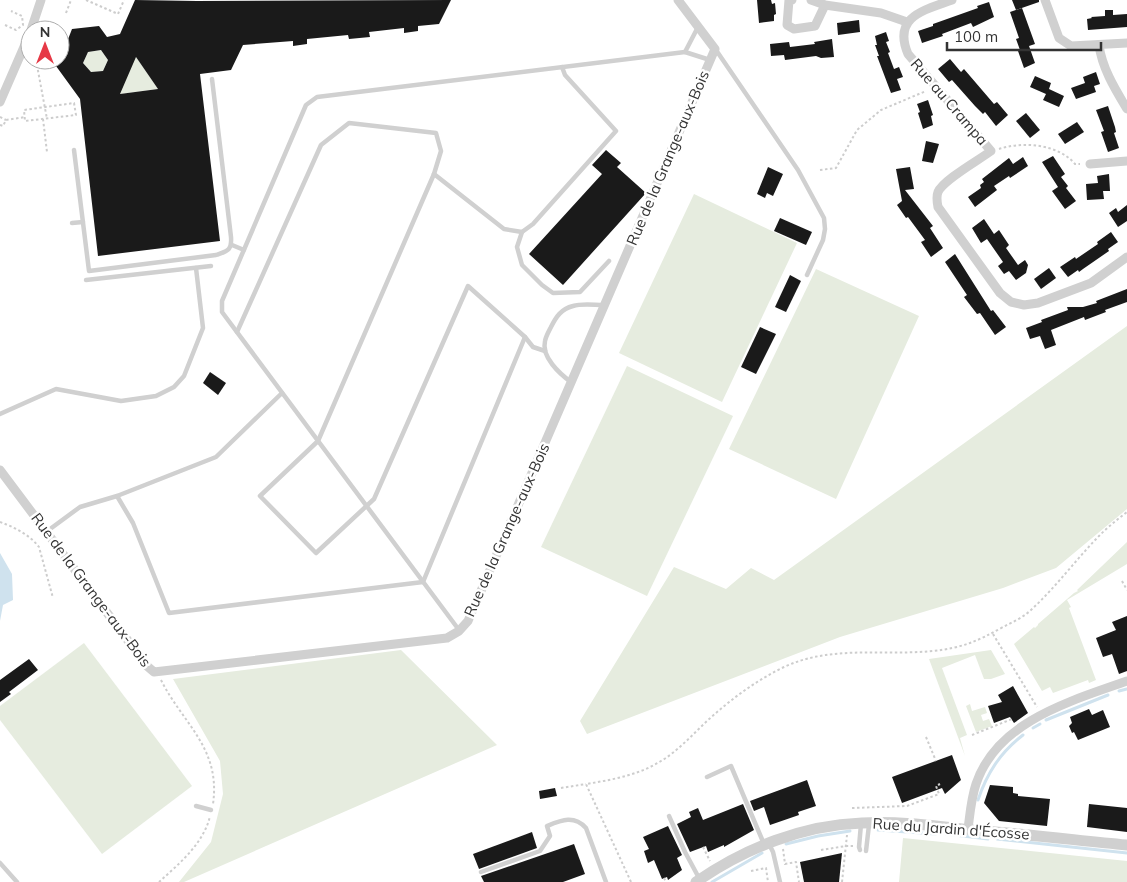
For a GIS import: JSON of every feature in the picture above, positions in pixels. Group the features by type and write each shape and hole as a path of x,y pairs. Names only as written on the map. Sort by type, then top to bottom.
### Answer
{"street":[{"path":"35,20 41,0"},
{"path":"678,0 715,49"},
{"path":"792,0 789,0 787,25 794,28 815,26 825,5"},
{"path":"811,0 825,5 881,13 907,22 916,13 952,0"},
{"path":"1046,0 1059,38 1070,46 1127,43"},
{"name":"Rue au Crampa","path":"907,22 904,46 908,54 991,151 943,184 936,199 938,207 1000,293 1011,302 1024,305 1038,303 1091,282 1127,258"},
{"path":"1099,45 1101,58 1127,109"},
{"name":"Rue de la Grange-aux-Bois","path":"0,470 4,483 46,532 147,666 154,672 447,638 459,631 468,621 715,49"},
{"path":"0,102 20,57"},
{"path":"1090,164 1127,161"},
{"path":"968,829 972,798 977,782 998,747 1009,736 1041,715 1067,703 1127,681"},
{"name":"Rue du Jardin d'Écosse","path":"698,881 739,856 767,843 819,828 865,823 894,823 968,829 1127,845"}],"lane":[{"path":"685,52 698,27"},
{"path":"715,49 798,170 824,218 826,229 823,240 807,274"},
{"path":"459,631 222,312 222,301 306,105 317,97 685,52 710,60"},
{"path":"562,67 565,74 616,131 533,224 522,232 517,247 522,265 553,293 580,292 609,261"},
{"path":"74,150 89,271 216,255 228,251 232,245 212,79"},
{"path":"237,332 321,145 349,123 436,133 441,151 434,174 318,441 260,496 316,553 374,500 468,286 525,337 533,347 545,351"},
{"path":"434,174 504,229 522,232"},
{"path":"72,223 83,222"},
{"path":"232,245 244,250"},
{"path":"86,280 211,266"},
{"path":"0,414 56,389 121,401 156,396 174,387 184,376 203,328 196,268"},
{"path":"572,383 562,375 545,351 544,342 555,318 562,311 574,305 604,305"},
{"path":"422,582 525,337"},
{"path":"46,532 80,507 117,496 216,457 282,393"},
{"path":"117,496 133,523 170,613 422,582"},
{"path":"707,777 731,766 773,852 780,882"},
{"path":"196,806 212,810"},
{"path":"669,816 698,881"},
{"path":"481,872 540,851 550,836 547,826 569,819 581,823 586,828 606,882"},
{"path":"859,848 865,823"},
{"path":"865,823 866,850"},
{"path":"0,862 17,882"}],"path":[{"path":"66,13 71,0"},
{"path":"86,0 118,14 124,0"},
{"path":"5,26 16,30 23,25 22,16 11,11"},
{"path":"38,70 47,119"},
{"path":"820,170 836,168 858,130 881,110 935,87"},
{"path":"74,103 76,115 26,121 24,110 45,107 74,103"},
{"path":"75,111 81,111"},
{"path":"0,118 6,120 25,117"},
{"path":"43,119 47,152"},
{"path":"0,124 3,126 6,120"},
{"path":"991,151 1008,146 1033,144 1068,155 1075,164 1090,164"},
{"path":"561,788 608,780 649,768 680,747 731,700 757,681 785,666 828,654 933,651 961,646 993,634 1031,610 1101,534 1127,512"},
{"path":"0,522 36,542 53,598"},
{"path":"1122,581 1127,590"},
{"path":"993,634 1041,715"},
{"path":"154,672 206,750 214,786 212,810 200,839 181,862 159,882"},
{"path":"972,735 1012,720"},
{"path":"926,736 936,761"},
{"path":"586,784 631,882"},
{"path":"852,808 907,806 939,794 936,786 940,784"},
{"path":"842,882 847,835"},
{"path":"821,850 846,846 859,848"},
{"path":"703,847 710,862"},
{"path":"783,849 785,864 796,862 800,882"},
{"path":"751,871 766,868 768,882"},
{"path":"664,878 666,882"}],"shaded area":[{"path":"101,50 108,60 103,71 91,72 83,63 88,52"},
{"path":"136,57 158,89 106,96"},
{"path":"694,194 797,243 722,402 619,353"},
{"path":"816,269 919,316 836,499 729,449"},
{"path":"1127,326 1127,509 1056,568 1003,588 840,637 587,734 580,721 674,567 726,589 751,568 774,580"},
{"path":"627,366 733,416 647,596 541,547"},
{"path":"1127,542 1127,564 1067,600 1096,680 1089,683 1088,680 1053,693 1050,687 1042,691 1014,644 1035,628 1074,593 1078,591"},
{"path":"84,643 192,786 102,854 0,720 0,706"},
{"path":"401,650 497,745 184,882 179,882 211,842 223,794 220,761 173,679"},
{"path":"991,650 1005,674 991,679 984,679 975,655 942,668 967,735 960,738 965,756 929,659"},
{"path":"970,704 972,711 985,707 987,713 981,715 983,721 989,719 992,726 976,732 966,706"},
{"path":"903,838 1127,861 1127,882 899,882"}],"water":[{"path":"0,553 12,574 13,600 3,605 0,621"}],"building":[{"path":"135,0 451,0 439,24 418,26 418,31 404,33 404,28 369,32 370,37 349,39 348,35 307,39 307,44 293,46 293,41 243,45 231,70 200,74 220,241 98,256 80,99 59,70 70,70 70,34 72,29 99,26 107,37 120,34","holes":["101,50 108,60 103,71 91,72 83,63 88,52","136,57 158,89 120,94"]},
{"path":"757,0 771,0 772,4 775,3 776,14 774,15 774,21 759,23"},
{"path":"1012,0 1039,0 1039,2 1016,10"},
{"path":"989,2 994,17 973,27 971,23 922,43 918,31"},
{"path":"1022,8 1035,44 1029,46 1035,63 1024,68 1016,39 1019,38 1010,12"},
{"path":"1105,10 1113,10 1113,15 1127,14 1127,27 1088,30 1087,19 1105,16"},
{"path":"859,20 860,32 838,35 837,23"},
{"path":"886,32 889,41 886,42 890,52 888,53 894,69 899,67 903,77 897,79 901,90 891,93 877,56 879,56 875,45 877,45 875,36"},
{"path":"832,39 834,57 821,58 816,56 785,60 784,55 771,56 770,44 789,42 790,47 815,44 814,42"},
{"path":"950,59 961,72 964,69 994,104 997,102 1008,115 996,126 985,112 983,114 952,80 949,82 938,69"},
{"path":"1096,72 1100,84 1094,86 1096,92 1076,99 1071,88 1085,83 1083,77"},
{"path":"1035,76 1051,83 1049,89 1064,96 1059,107 1043,100 1046,94 1030,87"},
{"path":"928,100 933,115 931,116 933,125 923,129 917,104"},
{"path":"1108,106 1119,148 1108,152 1101,132 1104,131 1096,110"},
{"path":"1026,113 1040,130 1030,138 1016,121"},
{"path":"1077,122 1084,132 1065,144 1058,134"},
{"path":"926,141 939,144 933,163 922,161"},
{"path":"606,150 621,163 617,167 646,193 563,285 529,254 602,174 592,165"},
{"path":"1053,156 1065,174 1061,177 1068,186 1066,188 1076,201 1065,209 1052,191 1058,187 1042,162"},
{"path":"1023,157 1028,166 994,186 997,190 975,207 968,197 981,188 980,185 984,182 982,179 1009,158 1013,164"},
{"path":"768,167 783,174 773,196 767,193 765,198 757,194"},
{"path":"910,167 914,189 905,190 933,226 930,228 943,248 931,257 921,242 925,240 897,205 902,201 896,169"},
{"path":"1109,174 1110,191 1103,191 1104,199 1087,200 1086,184 1098,183 1097,176"},
{"path":"1127,205 1127,221 1118,227 1109,213 1116,208 1118,212"},
{"path":"780,218 812,232 806,245 774,231"},
{"path":"984,219 994,234 999,230 1009,245 1006,248 1018,265 1025,260 1028,265 1026,273 1016,280 1009,271 1004,274 998,266 1003,262 987,239 981,243 972,228"},
{"path":"1111,232 1118,242 1108,249 1109,251 1079,272 1078,270 1068,277 1060,267 1098,244 1097,242"},
{"path":"955,254 991,311 993,310 1006,327 995,335 980,313 977,314 964,297 967,295 945,262"},
{"path":"1049,268 1056,278 1041,289 1034,279"},
{"path":"790,275 801,281 786,312 775,307"},
{"path":"1127,289 1127,302 1085,320 1084,317 1051,330 1056,345 1045,349 1040,336 1030,339 1026,328 1042,322 1041,320 1068,310 1067,307 1083,307 1097,303 1096,301"},
{"path":"760,327 776,334 756,374 741,367"},
{"path":"210,372 226,383 218,395 203,383"},
{"path":"1127,616 1127,671 1119,674 1112,654 1103,657 1096,638 1116,630 1112,622"},
{"path":"29,659 38,670 9,692 11,694 0,702 0,680"},
{"path":"1013,686 1028,713 1014,723 1010,717 994,723 988,706 1002,702 998,695"},
{"path":"1089,709 1092,715 1103,710 1110,727 1078,740 1069,726 1072,723 1070,717"},
{"path":"952,755 961,780 945,794 942,788 902,803 892,777"},
{"path":"807,780 816,806 798,812 799,815 770,825 764,807 754,811 750,801"},
{"path":"990,785 1013,787 1013,793 1018,794 1018,796 1050,799 1047,826 999,821 984,803"},
{"path":"555,788 557,796 540,799 539,791"},
{"path":"743,804 754,830 724,847 724,845 708,852 706,846 690,852 677,824 691,817 689,812 698,808 703,820"},
{"path":"1089,804 1127,808 1127,832 1087,827"},
{"path":"668,826 682,855 677,858 682,870 668,880 667,877 662,879 654,860 648,863 644,851 649,849 643,837"},
{"path":"532,832 537,848 479,869 473,854"},
{"path":"574,844 585,874 563,882 484,882 481,876"},
{"path":"842,853 839,882 804,882 800,862"}],"waterway":[{"path":"1119,691 1127,689"},
{"path":"1046,720 1108,695"},
{"path":"1033,728 1040,724"},
{"path":"978,800 995,764 1023,735"},
{"path":"878,830 936,834"},
{"path":"786,844 850,831"},
{"path":"946,834 988,839"},
{"path":"997,839 1127,853"},
{"path":"712,882 762,853"}]}
